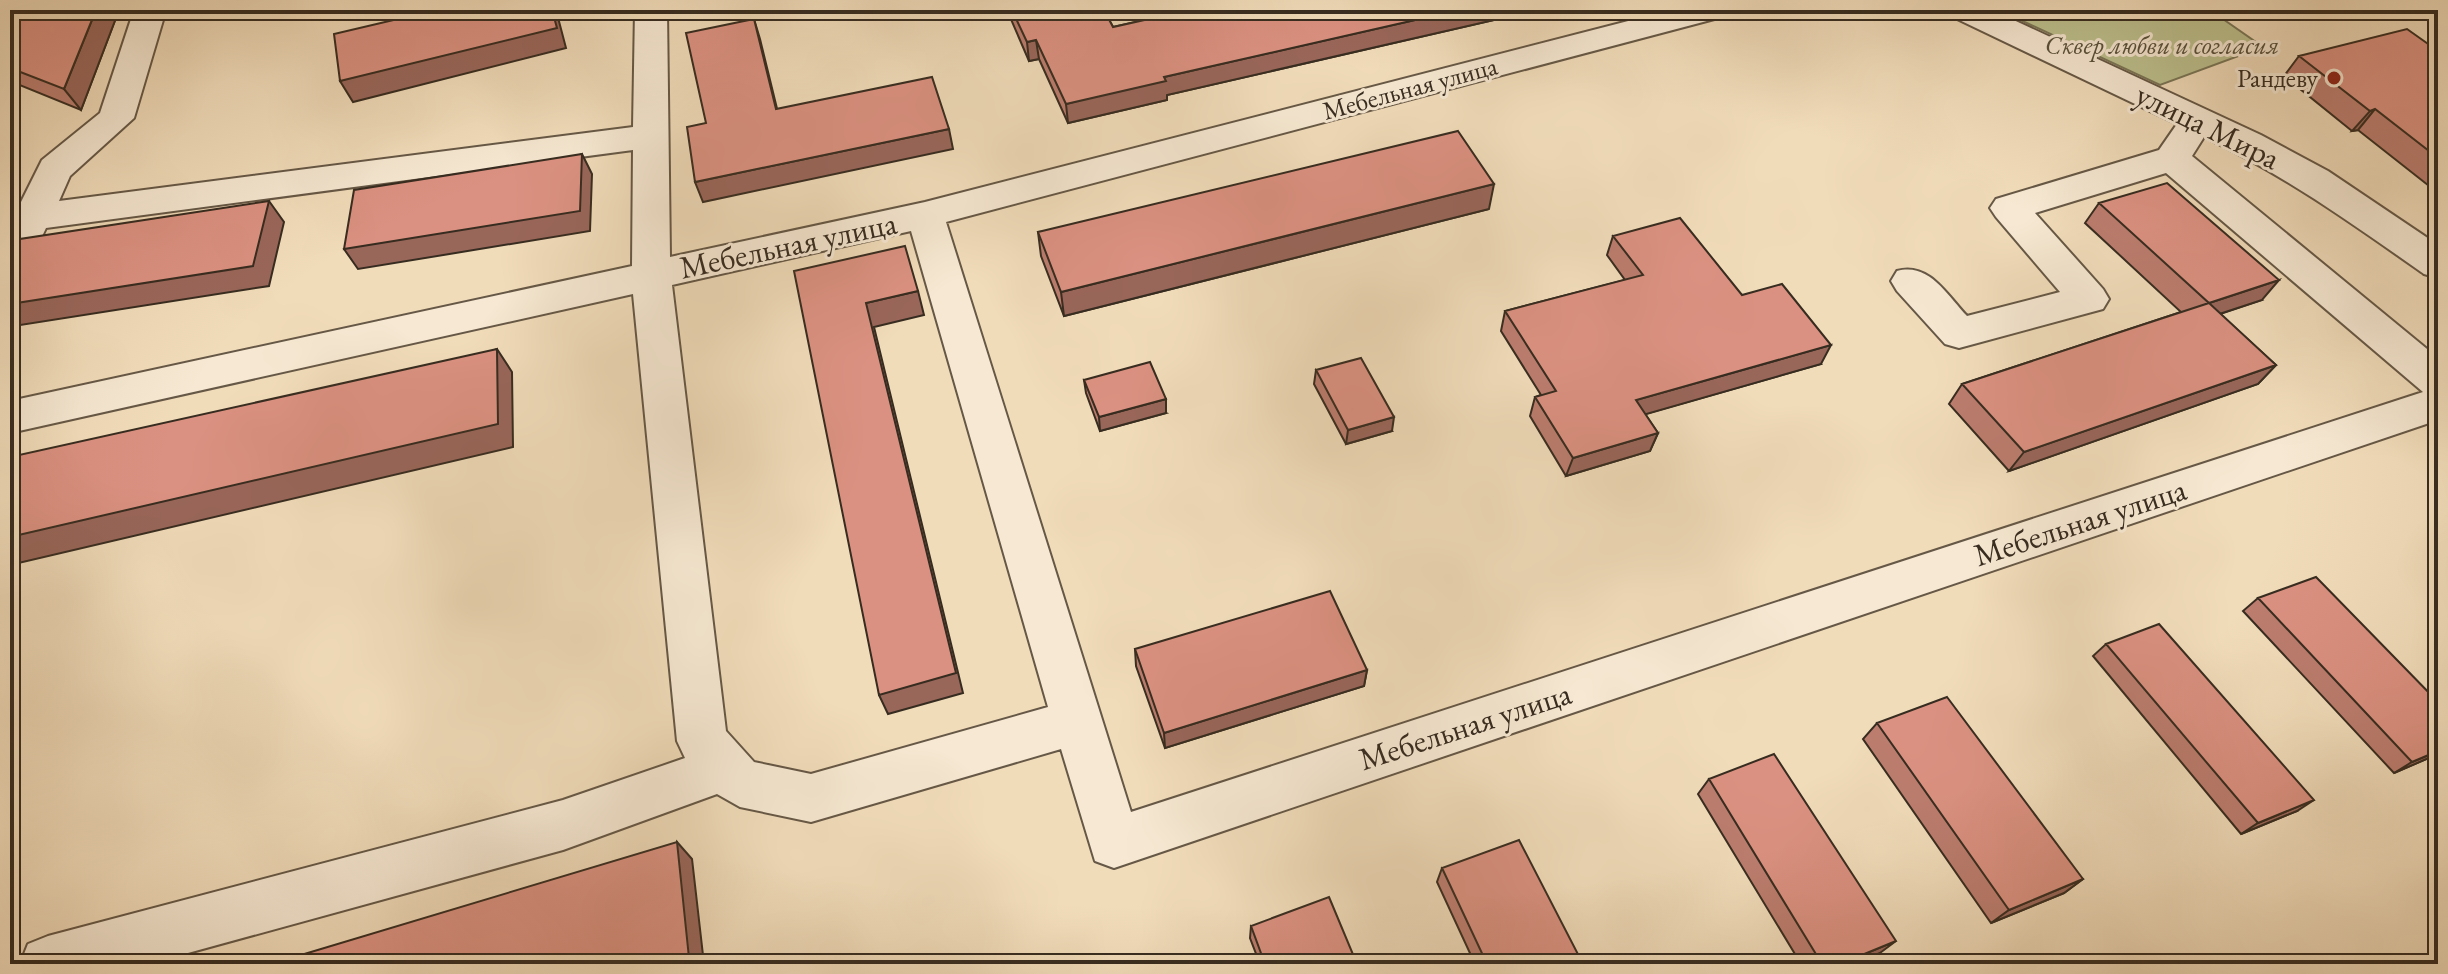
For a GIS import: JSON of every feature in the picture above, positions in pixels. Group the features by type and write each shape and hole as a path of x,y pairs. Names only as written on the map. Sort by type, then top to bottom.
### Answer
{"street":[{"path":"10,264 55,169 116,118 150,10"},
{"path":"651,10 651,275 702,741 740,783 811,798 1078,721"},
{"name":"Мебельная улица","path":"10,417 925,215 1710,10"},
{"name":"улица Мира","path":"1965,10 2197,120 2315,180 2438,264"},
{"path":"1911,281 1959,333 2089,299 2009,208 2172,159 2197,120"},
{"path":"33,217 651,136"},
{"path":"2172,159 2438,381"},
{"name":"Мебельная улица","path":"925,215 1114,843 2438,403"},
{"path":"48,964 563,825 726,767"}],"green space":[{"name":"Сквер любви и согласия","path":"1999,10 2210,10 2263,47 2160,85"}],"building":[{"path":"24,10 96,10 64,89 10,68 10,41"},
{"path":"436,10 552,10 557,28 340,81 334,34"},
{"path":"1012,10 1104,10 1113,27 1189,10 1459,10 1164,77 1166,81 1066,104 1036,40 1027,42"},
{"path":"754,19 776,109 932,77 949,129 695,182 687,127 706,123 686,33"},
{"path":"2407,29 2438,51 2438,158 2299,56"},
{"path":"1458,131 1494,184 1061,292 1038,232"},
{"path":"582,154 580,211 344,249 354,190"},
{"path":"2167,183 2279,280 2209,303 2099,203"},
{"path":"269,201 253,266 10,304 10,263 20,239"},
{"path":"1680,218 1742,295 1782,284 1831,345 1636,400 1658,433 1573,458 1535,397 1556,391 1505,311 1643,275 1613,236"},
{"path":"905,246 918,291 866,303 956,673 879,695 794,271"},
{"path":"2209,303 2276,365 2024,452 1962,384"},
{"path":"497,349 498,424 10,537 10,457"},
{"path":"1361,358 1394,417 1348,430 1316,370"},
{"path":"1150,362 1166,399 1099,417 1084,380"},
{"path":"2316,577 2438,702 2438,751 2412,762 2258,598"},
{"path":"1330,591 1367,670 1164,733 1135,649"},
{"path":"2159,624 2314,800 2258,823 2106,644"},
{"path":"1947,697 2083,879 2009,910 1877,723"},
{"path":"1774,754 1896,941 1840,964 1822,964 1709,779"},
{"path":"1519,840 1583,964 1487,964 1442,868"},
{"path":"677,842 689,958 672,964 271,964"},
{"path":"1329,897 1357,964 1265,964 1251,926"}],"place":[{"name":"Рандеву","path":"2334,78"}]}
